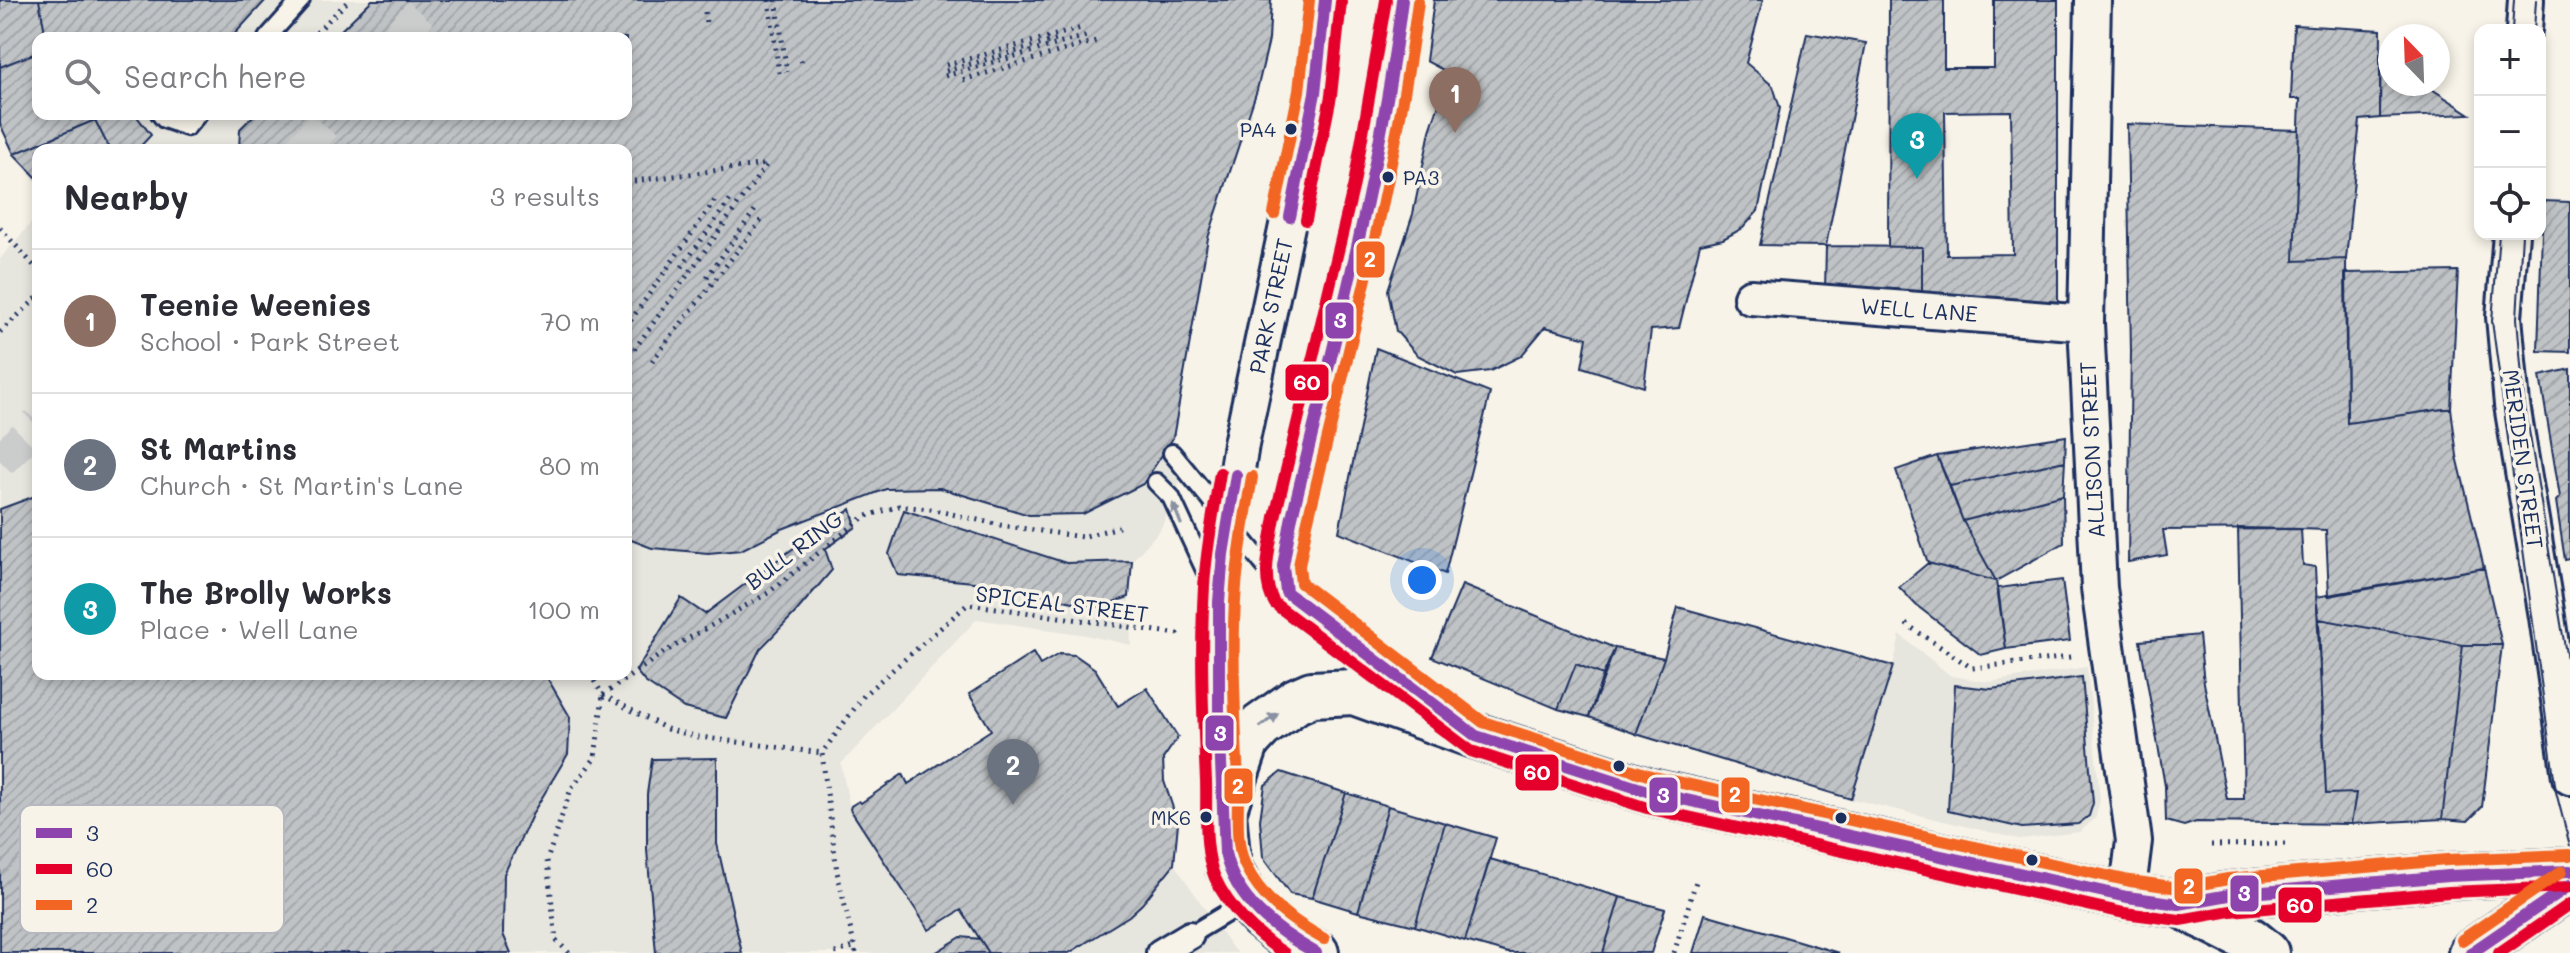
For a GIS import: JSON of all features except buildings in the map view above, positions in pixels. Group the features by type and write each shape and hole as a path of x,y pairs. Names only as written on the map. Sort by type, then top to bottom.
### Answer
{"main road":[{"path":"1316,953 1288,938 1247,901 1228,867 1223,812 1247,741 1269,720 1312,694 1354,692 1476,736 1650,792 2127,897 2179,904 2229,895 2448,876 2570,871"},
{"path":"2471,953 2570,885"},
{"path":"2179,904 2250,940 2266,953"}],"street":[{"name":"PARK STREET","path":"1223,812 1218,690 1219,600 1229,520 1241,444 1315,93 1325,0"},
{"path":"1402,0 1370,187 1283,566 1286,592 1476,736"},
{"name":"ALLISON STREET","path":"2093,0 2086,323 2099,588 2134,841 2127,897"},
{"path":"2524,24 2526,0"},
{"name":"MERIDEN STREET","path":"2510,240 2504,317 2512,405 2570,777"},
{"name":"WELL LANE","path":"1751,297 2086,323"},
{"path":"1160,953 1190,935"}],"lane":[{"path":"272,32 301,0"},
{"path":"167,120 187,127 193,120"},
{"path":"1172,453 1286,592"},
{"path":"1156,482 1171,497 1219,600"},
{"path":"1190,935 1247,901"}],"path":[{"path":"317,32 349,0"},
{"path":"769,0 783,73 776,0"},
{"path":"706,11 708,23"},
{"path":"945,71 1088,31"},
{"path":"963,80 1096,41"},
{"path":"801,60 803,67"},
{"path":"632,181 767,164 632,353"},
{"path":"632,318 716,199"},
{"path":"682,267 730,200"},
{"path":"707,277 755,210"},
{"path":"652,361 763,218"},
{"path":"0,228 32,263"},
{"path":"0,332 32,303"},
{"name":"BULL RING","path":"632,675 663,653 768,593 864,517 899,506 1082,537 1119,527"},
{"name":"SPICEAL STREET","path":"822,753 865,694 968,604 1178,634"},
{"path":"1906,624 1972,668 2110,653"},
{"path":"594,680 603,695 667,729 699,737 822,753 837,872 855,950 835,953"},
{"name":"BULL RING","path":"603,695 624,680"},
{"path":"569,953 556,940 547,860 571,789 595,758 603,695"},
{"path":"1674,953 1697,878"}],"shaded area":[{"path":"268,0 1273,0 1269,40 1257,90 1208,238 1173,438 1182,472 1177,492 1160,530 1132,561 1129,597 1131,645 977,619 841,764 850,809 928,930 961,910 989,953 0,953 0,259 32,222 32,680 632,680 632,144 38,144 95,120 632,120 632,32 237,32"},
{"path":"32,146 32,177 14,154"},
{"path":"1900,635 1951,676 1989,682 2087,667 2100,800 2095,819 2079,832 2019,839 1852,799"},
{"path":"1174,864 1238,953 1069,953 1129,916"}],"tunnel":[{"path":"403,32 431,0"},
{"path":"306,144 328,120"},
{"path":"0,461 32,429"}],"tram line":[{"path":"2512,24 2514,0"},
{"path":"2534,24 2536,0"},
{"path":"2499,240 2492,321 2556,792 2570,846"},
{"path":"2522,240 2517,318 2524,400 2570,678"}],"transit line":[{"name":"2","path":"1274,214 1299,91 1309,0"},
{"name":"3","path":"1290,217 1315,93 1325,0"},
{"name":"60","path":"1386,0 1354,184 1275,517 1268,584 1275,604 1471,751 1647,808 2124,913 2180,920 2231,911 2449,892 2570,887"},
{"name":"3","path":"1402,0 1368,197 1283,566 1286,592 1476,736 1650,792 2127,897 2179,904 2229,895 2448,876 2570,871"},
{"name":"60","path":"1306,220 1331,96 1341,2"},
{"name":"2","path":"1418,2 1384,199 1299,566 1301,583 1483,722 1654,777 2130,881 2179,888 2228,879 2447,860 2569,855"},
{"name":"60","path":"1220,473 1206,558 1203,611 1202,684 1209,855 1215,878 1236,911 1263,938 1284,953"},
{"name":"3","path":"1236,475 1223,554 1219,602 1219,717 1225,853 1238,885 1259,912 1286,935 1316,953"},
{"name":"2","path":"1252,477 1239,558 1235,610 1239,845 1245,865 1269,899 1289,917 1324,939"},
{"name":"2","path":"2462,940 2561,872"},
{"name":"3","path":"2471,953 2570,885"},
{"name":"60","path":"2499,953 2570,904"}],"place":[{"name":"PA4","path":"1291,129"},
{"name":"Teenie Weenies","path":"1455,133"},
{"name":"PA3","path":"1388,177"},
{"name":"The Brolly Works","path":"1917,179"},
{"name":"St Martins","path":"1013,805"},
{"name":"MK6","path":"1206,817"}]}
